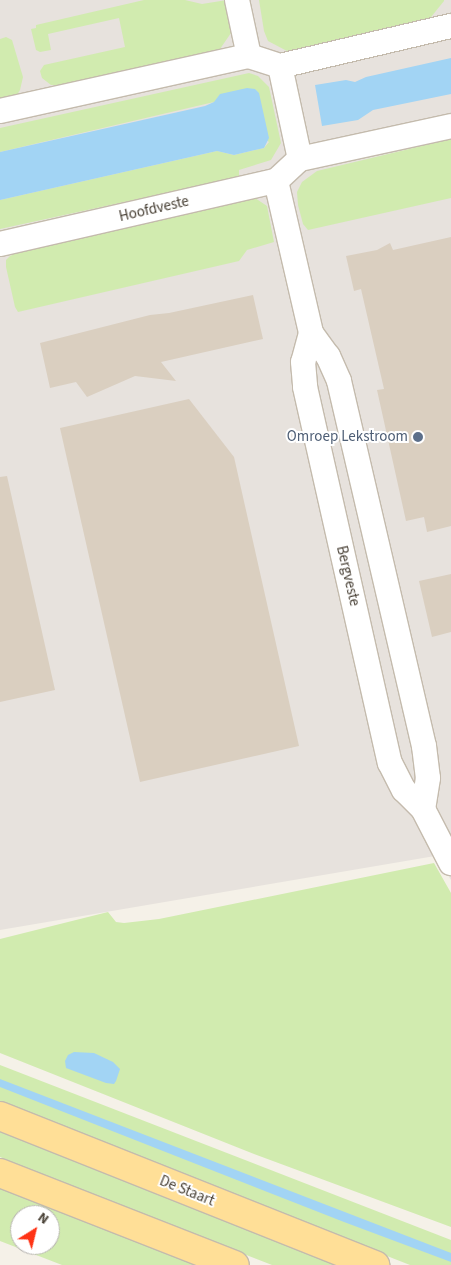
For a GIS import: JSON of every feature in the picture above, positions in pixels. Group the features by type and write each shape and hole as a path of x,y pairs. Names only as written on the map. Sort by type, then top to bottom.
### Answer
{"main road":[{"name":"De Staart","path":"0,1116 375,1265"},
{"path":"0,1173 235,1265"}],"street":[{"path":"237,0 249,56"},
{"path":"0,111 249,56 280,66 451,26"},
{"path":"280,66 300,158 451,126"},
{"name":"Hoofdveste","path":"0,244 276,180 300,158"},
{"name":"Bergveste","path":"276,180 311,333 328,356 338,381 424,746 428,778 424,810"},
{"name":"Bergveste","path":"311,333 303,362 305,387 390,763 404,790 424,810 451,863"}],"shaded area":[{"path":"0,0 451,0 451,880 435,856 0,930"}],"green space":[{"path":"144,0 185,0 202,4 227,0 232,21 231,33 220,49 213,52 58,88 57,85 51,85 42,78 40,71 44,65 125,47 119,18 48,34 51,50 40,52 36,50 31,29 36,28 36,25"},
{"path":"259,0 444,1 427,22 287,51 268,41 264,31"},
{"path":"6,37 12,40 23,77 20,90 12,103 0,105 0,39"},
{"path":"249,73 258,76 269,87 281,143 271,160 239,170 239,177 0,229 0,200 217,151 234,155 264,148 269,142 214,102 0,152 0,128"},
{"path":"451,139 451,198 308,230 303,224 297,192 302,182 317,171"},
{"path":"255,198 267,206 274,242 247,250 239,261 18,312 15,307 6,260 20,251"},
{"path":"434,863 451,893 451,1227 254,1154 0,1053 0,939 108,912 116,922 124,923 159,919"},
{"path":"0,1065 451,1240 451,1265 410,1265 0,1104"},
{"path":"0,1132 186,1206 342,1265 272,1265 119,1206 0,1157"},
{"path":"0,1179 214,1265 62,1265 36,1255 60,1255 60,1205 10,1205 10,1245 0,1241"}],"water":[{"path":"451,58 451,94 373,110 358,120 322,126 315,85 346,80 355,82 366,77"},
{"path":"247,88 255,89 259,93 269,138 264,148 234,155 217,151 0,200 0,152 205,106 214,102 220,94"},
{"path":"74,1052 94,1053 113,1062 120,1069 114,1084 106,1083 66,1068 65,1061 68,1055"},
{"path":"0,1079 451,1253 451,1262 0,1087"}],"building":[{"path":"451,237 451,526 427,532 424,517 406,521 377,390 384,389 361,289 354,291 346,256 377,250 390,243 393,250"},
{"path":"253,295 263,339 161,362 176,381 135,376 87,397 76,382 50,388 40,343 150,315 169,313"},
{"path":"189,399 234,457 299,746 140,782 60,428"},
{"path":"7,476 55,690 0,702 0,477"},
{"path":"451,574 451,632 432,637 419,581"}],"place":[{"name":"Omroep Lekstroom","path":"418,437"}]}
